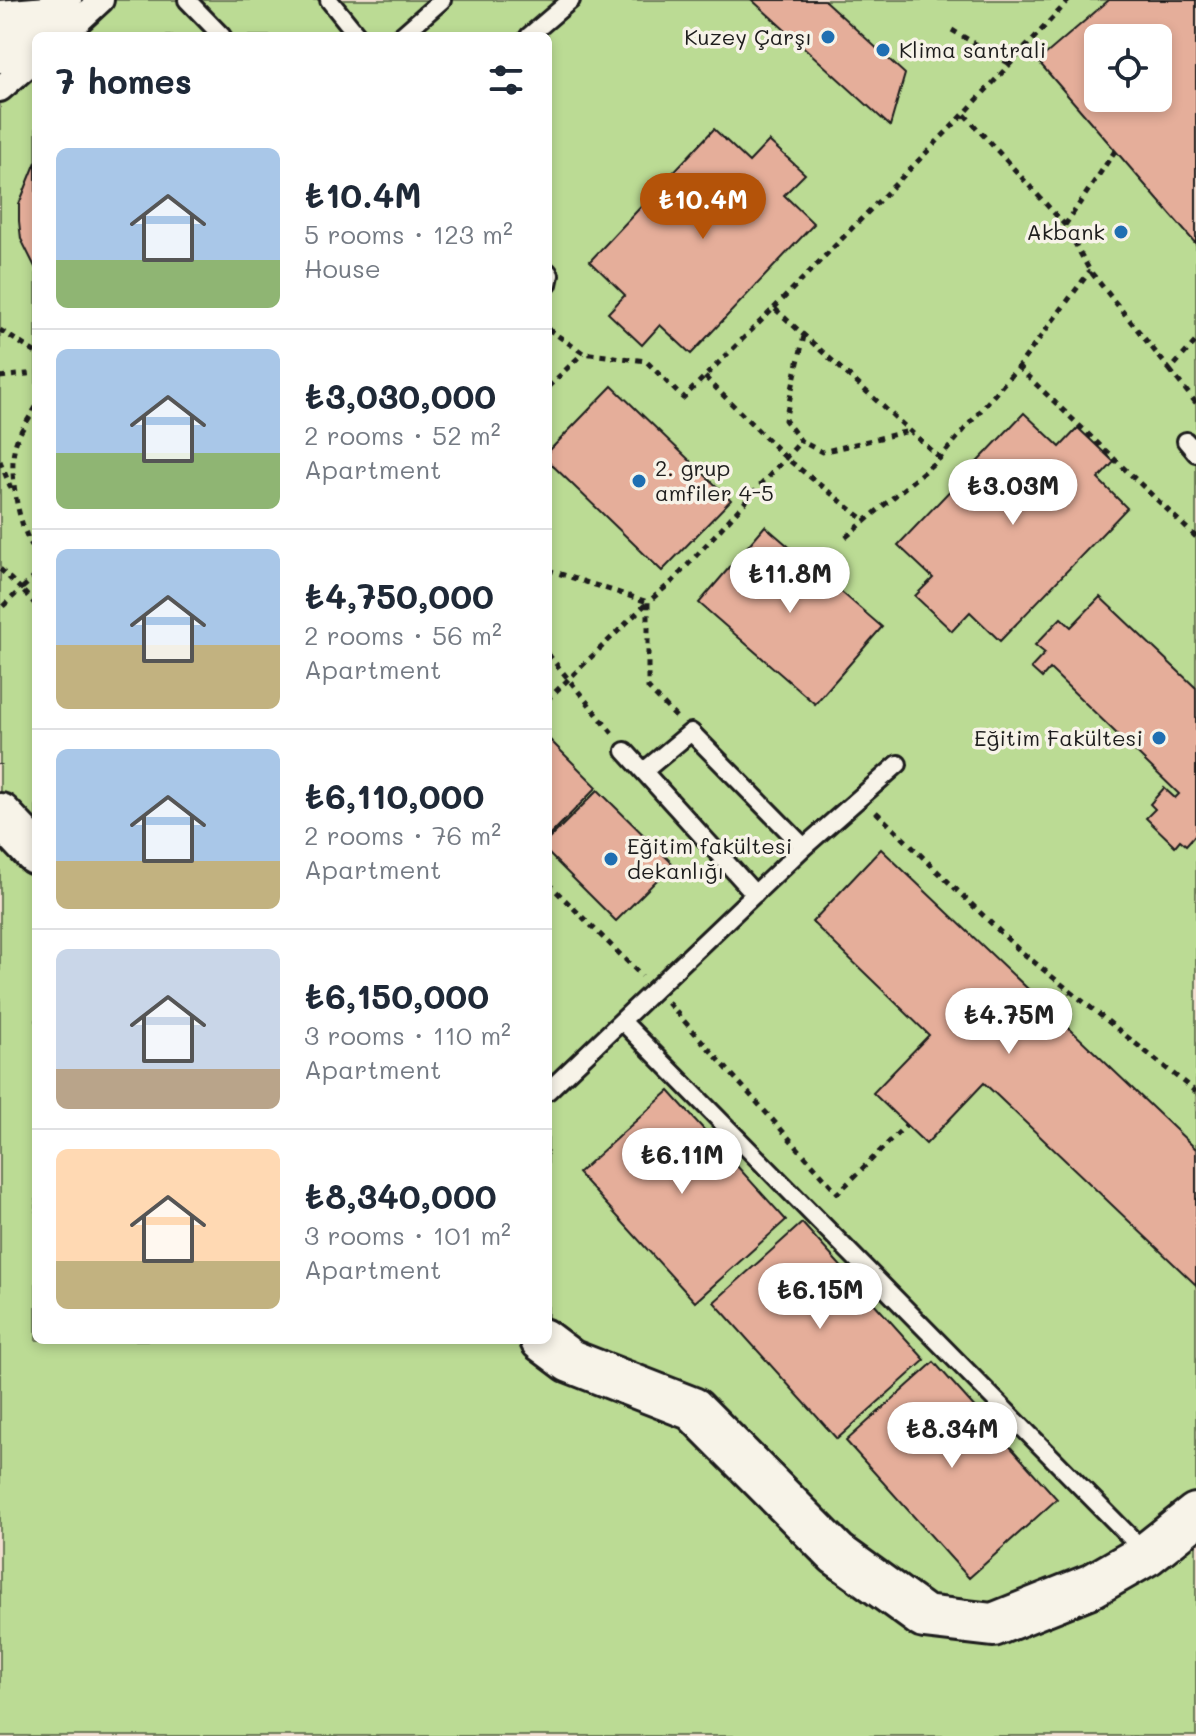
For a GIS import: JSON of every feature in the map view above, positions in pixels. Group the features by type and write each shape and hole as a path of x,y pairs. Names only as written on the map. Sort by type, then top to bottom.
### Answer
{"street":[{"path":"35,32 58,17 101,0"},
{"path":"0,18 58,17"},
{"path":"0,55 32,34"},
{"path":"0,89 32,61"},
{"path":"0,815 32,849"},
{"path":"547,1344 570,1361 693,1409 837,1554 924,1617 993,1625 1093,1585 1147,1554 1196,1515"}],"lane":[{"path":"187,0 218,32"},
{"path":"329,0 355,32"},
{"path":"406,32 442,0"},
{"path":"534,32 571,0"},
{"path":"644,771 691,732 804,847"},
{"path":"625,751 755,894"},
{"path":"552,1087 804,847 898,764"},
{"path":"622,1021 1147,1554"}],"path":[{"path":"552,332 583,353 646,361 683,398 964,114 1069,0"},
{"path":"952,30 1010,64"},
{"path":"964,114 1065,225 1090,271 1196,403"},
{"path":"1065,225 1115,151"},
{"path":"846,537 940,458 1018,367 1090,271"},
{"path":"774,308 940,458"},
{"path":"0,330 32,350"},
{"path":"804,335 785,420 801,441 822,452 910,431"},
{"path":"1170,370 1196,341"},
{"path":"552,383 583,353"},
{"path":"1018,367 1196,537"},
{"path":"0,377 32,373"},
{"path":"705,377 786,458 866,521"},
{"path":"14,495 15,446 32,414"},
{"path":"552,695 673,581 801,441"},
{"path":"0,461 32,547"},
{"path":"0,569 32,601"},
{"path":"552,571 648,602"},
{"path":"0,609 32,579"},
{"path":"648,602 648,688 691,732"},
{"path":"552,659 625,751"},
{"path":"861,797 1019,950 1196,1092"},
{"path":"552,887 656,990 838,1193 906,1125"}],"green space":[{"path":"0,0 1196,0 1196,1736 0,1736"}],"building":[{"name":"Kuzey Çarşı","path":"752,0 824,0 905,74 890,126"},
{"path":"1109,0 1196,0 1196,244 1038,61"},
{"path":"714,129 749,162 769,141 805,174 784,195 814,224 691,354 660,325 642,345 608,313 625,295 590,261"},
{"path":"32,172 32,261 21,239 19,204"},
{"name":"2. grup amfiler 4-5","path":"612,386 731,500 662,571 552,465 552,448"},
{"path":"1024,413 1060,447 1078,428 1114,462 1098,479 1127,508 1000,641 970,612 952,631 915,596 933,578 898,545"},
{"path":"765,526 882,627 815,704 699,603"},
{"name":"Eğitim Fakültesi","path":"1100,597 1196,688 1196,834 1186,845 1180,840 1175,846 1146,818 1155,809 1150,804 1164,788 1175,798 1179,794 1050,669 1042,678 1031,668 1045,653 1035,645 1061,618 1071,627"},
{"path":"552,742 597,787 552,833"},
{"name":"Eğitim fakültesi dekanlığı","path":"598,790 673,864 616,921 552,857 552,836"},
{"path":"881,849 1196,1149 1196,1285 984,1083 926,1144 873,1093 929,1035 812,922"},
{"path":"669,1091 786,1220 695,1302 578,1173"},
{"path":"802,1223 925,1360 837,1439 714,1302"},
{"path":"934,1362 1057,1499 969,1578 846,1441"}],"place":[{"name":"Kuzey Çarşı","path":"828,37"},
{"name":"Klima santrali","path":"883,50"},
{"name":"Akbank","path":"1121,232"},
{"name":"2. grup amfiler 4-5","path":"639,481"},
{"name":"Eğitim Fakültesi","path":"1159,738"},
{"name":"Eğitim fakültesi dekanlığı","path":"611,859"}]}
